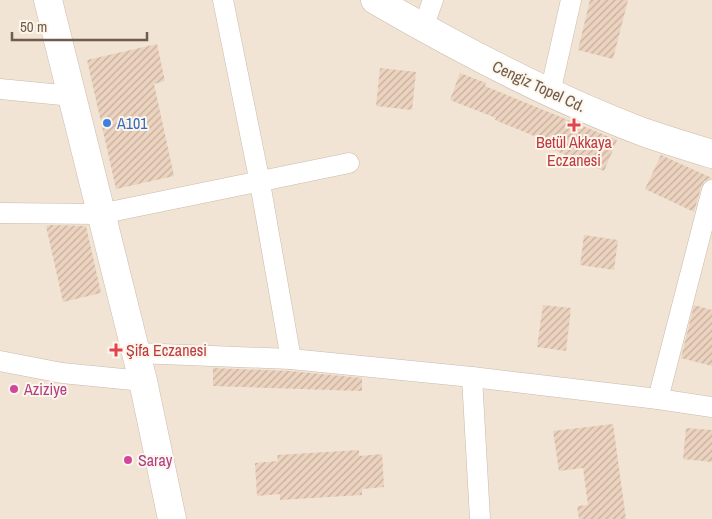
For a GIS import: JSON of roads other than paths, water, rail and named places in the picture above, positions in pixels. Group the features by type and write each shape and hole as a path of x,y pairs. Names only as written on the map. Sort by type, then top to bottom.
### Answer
{"street":[{"path":"48,0 143,381 172,519"},
{"path":"223,0 260,182 291,359"},
{"name":"Cengiz Topel Cd.","path":"375,0 424,28 550,93 645,133 712,154"},
{"path":"424,28 432,0"},
{"path":"550,93 571,0"},
{"path":"0,89 72,96"},
{"path":"0,213 100,214 349,163"},
{"path":"658,399 712,190"},
{"path":"136,353 291,359 472,377 712,407"},
{"path":"0,361 62,372 143,381"},
{"path":"472,377 480,519"}],"place":[{"name":"A101","path":"107,123"},
{"name":"Betül Akkaya Eczanesi","path":"574,125"},
{"name":"Şifa Eczanesi","path":"116,350"},
{"name":"Aziziye","path":"14,389"},
{"name":"Saray","path":"128,460"}]}
